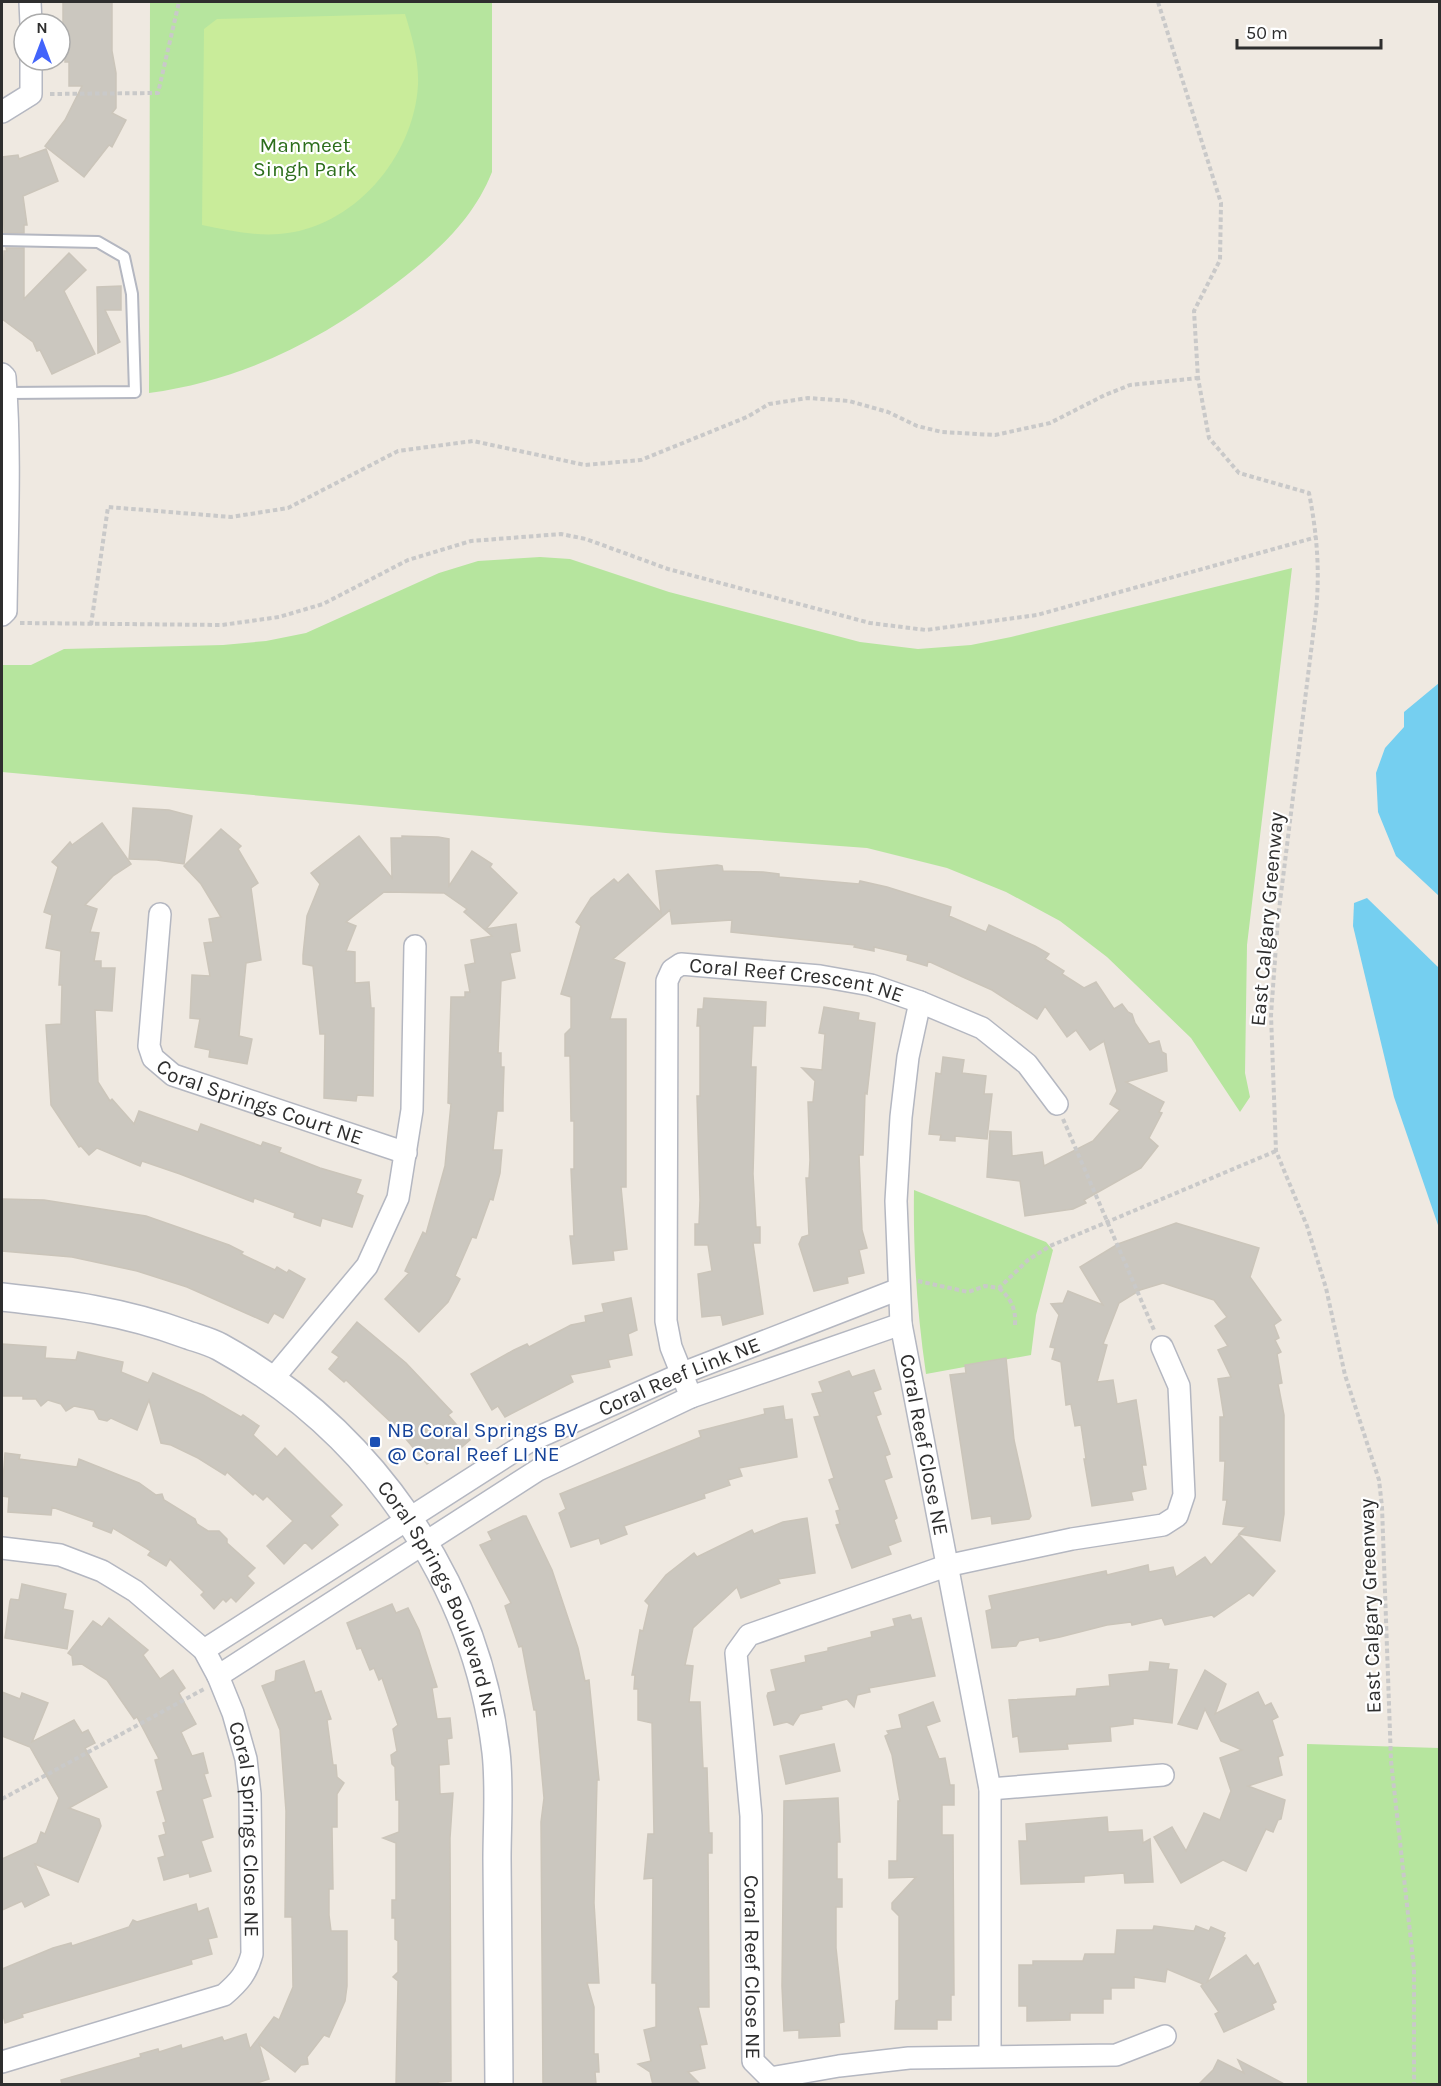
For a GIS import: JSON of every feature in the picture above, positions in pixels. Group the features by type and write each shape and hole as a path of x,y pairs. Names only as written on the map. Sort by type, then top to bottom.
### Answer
{"street":[{"path":"2,112 31,94 31,72"},
{"path":"4,384 4,613"},
{"name":"Coral Springs Court NE","path":"160,914 149,1046 153,1058 173,1075 406,1153"},
{"path":"271,1381 367,1266 398,1198 412,1110 415,946"},
{"name":"Coral Reef Crescent NE","path":"691,1397 671,1347 666,1321 667,981 672,970 681,964 820,976 871,985 920,1002 908,1056 901,1117 896,1201 907,1285 901,1324"},
{"path":"920,1002 982,1028 1028,1064 1057,1104"},
{"name":"Coral Reef Link NE","path":"408,1518 530,1441 683,1373 907,1285"},
{"name":"Coral Springs Boulevard NE","path":"2,1298 83,1305 149,1320 218,1346 271,1381 344,1438 408,1518 426,1545 460,1611 482,1677 496,1753 499,2085"},
{"name":"Coral Reef Link NE","path":"426,1545 538,1470 691,1397 901,1324"},
{"name":"Coral Reef Close NE","path":"901,1324 990,1789 990,2056 909,2058 839,2066 770,2078 753,2061 751,1816 736,1653 748,1635 946,1566"},
{"path":"946,1566 1072,1539 1163,1526 1177,1516 1184,1496 1179,1386 1162,1347"},
{"path":"204,1650 408,1518"},
{"path":"211,1682 426,1545"},
{"name":"Coral Springs Close NE","path":"2,1548 60,1556 102,1571 135,1591 204,1650 211,1682 233,1713 246,1759 250,1794 252,1954 248,1968 240,1982 224,1995 2,2062"},
{"path":"990,1789 1162,1775"},
{"path":"990,2056 1116,2055 1165,2036"}],"lane":[{"path":"2,240 98,242 124,257 132,294 135,393 4,384"}],"path":[{"path":"31,94 158,93 179,2"},
{"name":"East Calgary Greenway","path":"1158,2 1221,202 1220,260 1194,311 1198,378 1209,438 1239,473 1309,493 1317,537 1320,571 1278,918 1271,1015 1276,1151 1307,1226 1326,1288 1345,1376 1380,1489 1391,1761 1414,1968 1414,2085"},
{"path":"91,625 108,507 231,517 288,508 398,451 473,441 585,465 641,460 747,417 769,404 808,398 849,401 888,412 917,426 942,432 995,435 1050,423 1105,395 1130,386 1198,378"},
{"path":"4,613 21,625 222,625 279,617 323,604 408,560 471,541 561,534 586,539 668,569 870,623 926,630 1036,615 1317,537"},
{"path":"1057,1104 1162,1347"},
{"path":"999,1288 1028,1260 1050,1246 1276,1151"},
{"path":"907,1285 968,1292 986,1286 999,1288 1010,1300 1016,1325"},
{"path":"2,1799 211,1682"}],"green space":[{"name":"Manmeet Singh Park","path":"150,2 492,2 492,172 475,205 439,248 367,305 309,340 248,368 183,387 149,393"},
{"path":"405,14 417,67 418,85 414,112 405,138 392,162 375,185 354,204 331,219 306,229 279,234 260,234 202,225 204,29 217,19"},
{"path":"540,557 570,559 669,592 860,642 918,649 971,645 1011,637 1292,568 1247,945 1245,1073 1250,1097 1240,1112 1191,1038 1107,957 1060,921 1006,892 947,868 867,848 666,833 2,772 2,665 31,665 64,649 223,645 266,641 306,633 439,573 478,561"},
{"path":"914,1190 1046,1242 1053,1250 1036,1315 1031,1355 926,1374 916,1282"},
{"path":"1307,1744 1439,1748 1439,2084 1307,2084"}],"water":[{"path":"1439,683 1439,896 1396,856 1378,812 1376,773 1385,748 1404,727 1404,712"},
{"path":"1367,898 1439,968 1439,1228 1394,1097 1353,926 1354,903"}],"building":[{"path":"63,2 112,2 112,51 116,73 116,108 112,113 126,120 112,147 109,145 84,177 45,146 65,120 82,86 69,86 69,72 72,72 72,12 63,12"},
{"path":"46,149 58,181 23,196 27,225 24,225 24,233 4,233 2,157 18,155 19,159"},
{"path":"6,248 24,248 24,299 69,253 86,270 64,291 95,354 52,374 40,350 37,351 33,342 2,319 4,251 7,251"},
{"path":"121,286 121,310 105,310 120,342 98,353 97,287"},
{"path":"133,808 169,810 192,816 184,864 129,859"},
{"path":"102,823 131,864 113,876 85,905 97,909 90,932 99,933 94,961 101,961 101,968 115,968 112,1011 95,1010 98,1082 110,1101 112,1099 134,1124 139,1111 198,1132 201,1124 261,1146 263,1142 281,1148 279,1152 320,1168 361,1180 356,1193 363,1196 352,1227 322,1218 320,1226 294,1217 295,1213 254,1198 253,1202 142,1161 140,1166 97,1148 89,1155 81,1146 79,1147 51,1105 46,1025 61,1024 62,985 59,985 61,951 46,948 52,915 44,912 58,867 52,862 70,842 72,845"},
{"path":"221,829 241,846 238,849 258,883 251,888 261,960 246,963 239,1036 252,1039 247,1064 209,1057 210,1050 195,1047 200,1019 190,1018 192,975 210,976 204,943 213,942 209,919 221,917 201,884 184,866"},
{"path":"359,836 392,878 391,838 438,837 449,839 449,886 472,851 492,864 490,867 517,893 486,929 516,924 520,951 510,953 515,978 501,981 498,1053 501,1053 501,1067 504,1067 503,1111 497,1111 493,1150 502,1150 500,1173 493,1200 490,1199 476,1238 472,1237 455,1276 460,1279 448,1302 419,1332 385,1299 409,1273 405,1271 423,1232 426,1234 445,1166 451,1104 448,1103 451,997 465,997 465,992 470,992 465,965 475,963 471,940 492,936 464,912 467,909 444,893 384,892 346,922 356,926 346,951 355,952 355,983 369,982 371,1008 374,1008 373,1096 357,1095 356,1101 324,1098 325,1034 320,1034 313,966 303,964 307,916 320,884 311,873"},
{"path":"722,866 723,871 763,872 779,874 779,877 859,884 860,881 887,887 951,907 949,916 986,932 989,925 1035,946 1049,954 1045,959 1064,971 1062,974 1084,988 1096,982 1114,1009 1122,1004 1132,1014 1135,1023 1149,1044 1159,1041 1162,1052 1166,1054 1167,1071 1126,1082 1164,1102 1159,1112 1162,1113 1149,1138 1158,1146 1141,1168 1084,1200 1086,1203 1073,1209 1025,1216 1020,1181 987,1177 990,1131 1011,1132 1012,1156 1042,1152 1044,1166 1093,1141 1120,1110 1110,1104 1117,1091 1104,1041 1090,1050 1076,1030 1067,1037 1045,1006 1037,1019 992,990 928,961 927,966 907,960 908,955 874,947 874,951 854,947 855,945 731,932 732,920 672,924 670,910 613,959 625,963 610,1019 626,1019 626,1187 621,1187 627,1249 613,1251 614,1260 573,1264 570,1236 574,1236 571,1169 574,1169 574,1121 571,1121 570,1056 565,1056 565,1034 571,1028 571,997 561,994 581,926 576,922 591,898 614,879 618,883 628,874 661,913 656,871"},
{"path":"704,998 766,1002 765,1026 753,1026 751,1067 756,1067 753,1174 756,1227 760,1227 760,1243 753,1243 763,1314 723,1325 721,1315 702,1317 698,1274 712,1271 708,1245 695,1245 695,1224 699,1224 700,1200 697,1096 700,1096 700,1026 697,1026 698,1009 703,1009"},
{"path":"824,1007 859,1013 858,1020 875,1023 867,1094 865,1093 863,1155 859,1155 862,1230 867,1248 859,1250 864,1273 847,1277 848,1283 814,1291 799,1244 802,1237 809,1235 806,1178 809,1178 810,1160 808,1102 813,1102 815,1081 802,1068 822,1070 825,1034 819,1033"},
{"path":"943,1057 964,1060 962,1073 986,1076 984,1094 992,1094 987,1139 955,1136 955,1141 940,1140 941,1135 929,1134 936,1073 941,1074"},
{"path":"2,1199 44,1200 146,1216 229,1245 243,1252 241,1254 275,1270 277,1267 287,1273 289,1270 305,1279 283,1318 274,1313 268,1323 187,1287 137,1271 72,1257 2,1251"},
{"path":"1176,1223 1259,1248 1250,1277 1281,1320 1274,1325 1279,1338 1275,1340 1281,1352 1277,1354 1282,1383 1278,1384 1284,1415 1284,1514 1280,1541 1239,1534 1246,1527 1223,1524 1227,1500 1223,1500 1225,1461 1220,1461 1220,1417 1224,1417 1218,1379 1231,1377 1218,1350 1228,1346 1215,1326 1227,1317 1214,1300 1163,1283 1140,1290 1119,1303 1103,1344 1107,1345 1097,1382 1113,1380 1117,1404 1136,1400 1146,1465 1142,1465 1146,1489 1131,1492 1133,1500 1092,1506 1081,1425 1075,1426 1071,1404 1066,1405 1061,1362 1052,1359 1055,1348 1050,1347 1059,1315 1051,1304 1063,1303 1068,1291 1103,1305 1080,1267 1118,1244"},
{"path":"631,1298 637,1330 628,1334 632,1355 608,1360 610,1367 570,1375 573,1382 505,1417 498,1406 492,1410 471,1374 527,1344 529,1347 571,1325 586,1322 585,1316 604,1312 602,1304"},
{"path":"357,1322 406,1363 452,1412 448,1415 470,1440 447,1460 437,1456 427,1464 395,1426 346,1380 344,1382 329,1369 339,1357 332,1352"},
{"path":"2,1344 46,1347 45,1358 76,1360 78,1352 123,1362 121,1372 148,1383 153,1373 203,1395 241,1417 243,1415 259,1426 253,1435 277,1457 285,1448 342,1505 330,1516 338,1525 312,1549 305,1542 284,1564 267,1546 293,1521 267,1496 263,1500 255,1493 253,1495 227,1472 225,1475 198,1458 171,1445 161,1443 149,1400 137,1430 111,1418 107,1421 99,1419 94,1410 74,1406 66,1411 61,1404 48,1400 41,1406 36,1399 23,1399 23,1396 2,1396"},
{"path":"1006,1358 1014,1440 1031,1516 1029,1519 992,1524 991,1516 972,1519 950,1375 966,1373 965,1365"},
{"path":"874,1370 881,1389 873,1392 881,1414 876,1416 890,1454 885,1456 892,1477 884,1480 897,1518 894,1520 901,1541 888,1546 891,1554 852,1568 836,1525 840,1524 836,1511 840,1510 829,1480 834,1478 814,1417 820,1416 812,1394 823,1392 819,1382 849,1371 852,1377"},
{"path":"783,1406 785,1420 792,1419 797,1457 739,1468 742,1476 728,1480 730,1485 704,1494 705,1498 624,1526 627,1534 601,1544 599,1538 571,1547 559,1513 566,1509 560,1494 701,1437 699,1431 765,1414 764,1409"},
{"path":"5,1453 20,1455 19,1459 77,1467 79,1459 139,1483 156,1495 162,1494 164,1500 195,1519 197,1524 208,1531 219,1531 227,1539 227,1543 255,1568 247,1576 254,1583 236,1602 231,1597 226,1602 223,1599 214,1609 201,1595 204,1592 170,1559 166,1566 148,1555 151,1551 113,1528 111,1533 93,1526 94,1522 52,1507 51,1515 8,1512 9,1497 2,1496"},
{"path":"526,1516 552,1570 578,1648 585,1681 589,1680 599,1780 597,1780 594,1903 599,1983 587,1983 594,2007 594,2054 598,2054 599,2072 595,2072 596,2084 543,2085 541,1822 544,1798 536,1710 534,1710 522,1646 519,1647 505,1606 511,1603 480,1545 492,1540 488,1532"},
{"path":"807,1518 815,1573 778,1579 780,1583 741,1598 737,1587 693,1628 685,1665 693,1666 689,1702 700,1702 703,1768 707,1768 709,1833 712,1833 712,1853 708,1853 709,2007 698,2007 707,2044 700,2045 705,2068 688,2072 701,2085 653,2085 650,2072 638,2064 651,2061 644,2030 656,2027 656,1983 652,1983 653,1878 644,1879 648,1834 654,1834 652,1723 638,1720 638,1689 634,1689 635,1675 632,1675 640,1630 643,1631 649,1605 645,1601 666,1575 694,1553 697,1557 752,1530 754,1534 783,1522"},
{"path":"1239,1535 1275,1571 1253,1596 1249,1593 1214,1617 1212,1615 1165,1625 1162,1618 1132,1625 1131,1622 1107,1625 1040,1641 1039,1637 1019,1641 1016,1646 992,1648 986,1611 992,1609 989,1596 1106,1571 1107,1575 1148,1565 1149,1572 1173,1567 1176,1577 1205,1557 1211,1565"},
{"path":"22,1584 66,1594 63,1609 73,1611 67,1649 5,1638 10,1601 11,1599 19,1600"},
{"path":"392,1604 396,1613 408,1608 419,1630 437,1687 432,1688 437,1719 450,1718 452,1738 447,1739 449,1764 439,1765 440,1794 453,1793 450,1838 451,2081 438,2082 438,2085 396,2085 398,1981 393,1977 398,1972 398,1941 395,1939 392,1900 396,1900 396,1843 383,1838 399,1832 399,1800 396,1800 395,1767 392,1764 391,1755 397,1751 393,1729 398,1725 382,1678 379,1680 374,1668 370,1670 361,1648 357,1649 347,1623"},
{"path":"910,1615 912,1620 921,1618 935,1676 869,1688 870,1692 857,1695 854,1707 847,1699 821,1706 822,1709 800,1714 793,1725 787,1722 774,1725 767,1696 768,1693 776,1691 771,1670 806,1662 805,1656 872,1637 871,1632 895,1626 893,1619"},
{"path":"109,1618 148,1650 143,1655 160,1679 173,1670 185,1688 179,1693 196,1724 181,1732 192,1756 203,1753 208,1773 204,1774 211,1796 202,1799 213,1837 201,1841 211,1871 190,1877 189,1873 164,1880 158,1858 165,1856 159,1836 166,1834 163,1823 166,1822 157,1792 163,1790 155,1760 159,1759 137,1717 134,1719 107,1680 82,1664 73,1665 72,1656 68,1653 93,1621 102,1627"},
{"path":"304,1661 315,1693 321,1691 331,1719 327,1720 333,1765 336,1765 337,1777 344,1783 337,1794 337,1827 332,1827 333,1889 329,1889 329,1915 331,1931 347,1931 347,1986 345,2001 329,2037 324,2035 307,2057 308,2064 301,2065 295,2072 259,2044 269,2079 251,2085 62,2085 61,2080 141,2057 140,2054 158,2049 159,2052 181,2045 182,2049 222,2037 224,2041 246,2034 250,2049 274,2017 279,2020 293,1987 292,1917 285,1917 286,1811 280,1730 262,1686 275,1681 276,1671"},
{"path":"1150,1662 1169,1664 1168,1669 1177,1670 1172,1723 1133,1718 1133,1724 1110,1727 1111,1741 1067,1744 1068,1749 1020,1752 1018,1736 1013,1737 1009,1700 1076,1696 1077,1689 1110,1686 1109,1675 1149,1671"},
{"path":"1205,1670 1226,1684 1215,1714 1258,1692 1265,1706 1271,1703 1278,1717 1272,1720 1283,1755 1278,1757 1282,1775 1248,1786 1285,1800 1281,1819 1278,1820 1273,1832 1266,1829 1246,1871 1223,1860 1181,1883 1154,1837 1172,1827 1186,1851 1204,1813 1220,1820 1231,1791 1220,1758 1242,1750 1221,1741 1205,1709 1197,1729 1178,1724"},
{"path":"2,1692 20,1699 22,1693 48,1703 32,1742 74,1720 82,1733 88,1730 95,1743 85,1748 107,1787 69,1808 99,1819 101,1826 78,1882 35,1864 49,1895 25,1907 22,1901 2,1910 2,1859 37,1843 41,1832 45,1834 59,1798 30,1747 2,1736"},
{"path":"933,1702 940,1721 926,1726 939,1759 945,1758 950,1785 954,1785 954,1805 942,1805 942,1835 953,1835 954,1995 951,1995 951,2020 937,2020 937,2029 895,2029 896,2001 899,2000 899,1916 892,1909 892,1903 916,1877 889,1878 889,1861 897,1861 898,1801 900,1801 892,1755 885,1736 889,1734 887,1731 902,1728 899,1715"},
{"path":"834,1744 840,1771 786,1784 780,1756"},
{"path":"838,1798 840,1842 837,1842 837,1879 842,1879 842,1907 836,1907 836,1948 844,2022 839,2023 840,2036 799,2038 799,2030 784,2031 782,1986 784,1801"},
{"path":"1107,1817 1108,1832 1142,1830 1143,1843 1150,1839 1153,1882 1125,1883 1124,1873 1084,1876 1084,1882 1021,1884 1019,1841 1027,1841 1026,1824"},
{"path":"196,1904 198,1912 208,1908 217,1937 208,1939 212,1954 191,1960 192,1964 22,2014 23,2017 5,2023 2,2011 2,1969 53,1948 71,1943 72,1946 129,1927 133,1920 137,1922"},
{"path":"1154,1926 1194,1931 1196,1926 1209,1931 1211,1927 1225,1933 1207,1982 1246,1955 1254,1966 1258,1963 1276,2002 1272,2004 1274,2009 1224,2032 1215,2014 1219,2012 1201,1986 1203,1984 1167,1969 1165,1982 1134,1977 1134,1988 1111,1988 1111,1999 1103,1999 1103,2013 1070,2013 1070,2020 1027,2021 1027,2006 1019,2006 1019,1965 1033,1965 1033,1961 1083,1961 1085,1954 1115,1954 1117,1930 1153,1930"},
{"path":"1218,2060 1244,2073 1238,2060 1286,2085 1198,2085 1213,2070"}],"place":[{"name":"NB Coral Springs BV @ Coral Reef LI NE","path":"375,1442"}]}
